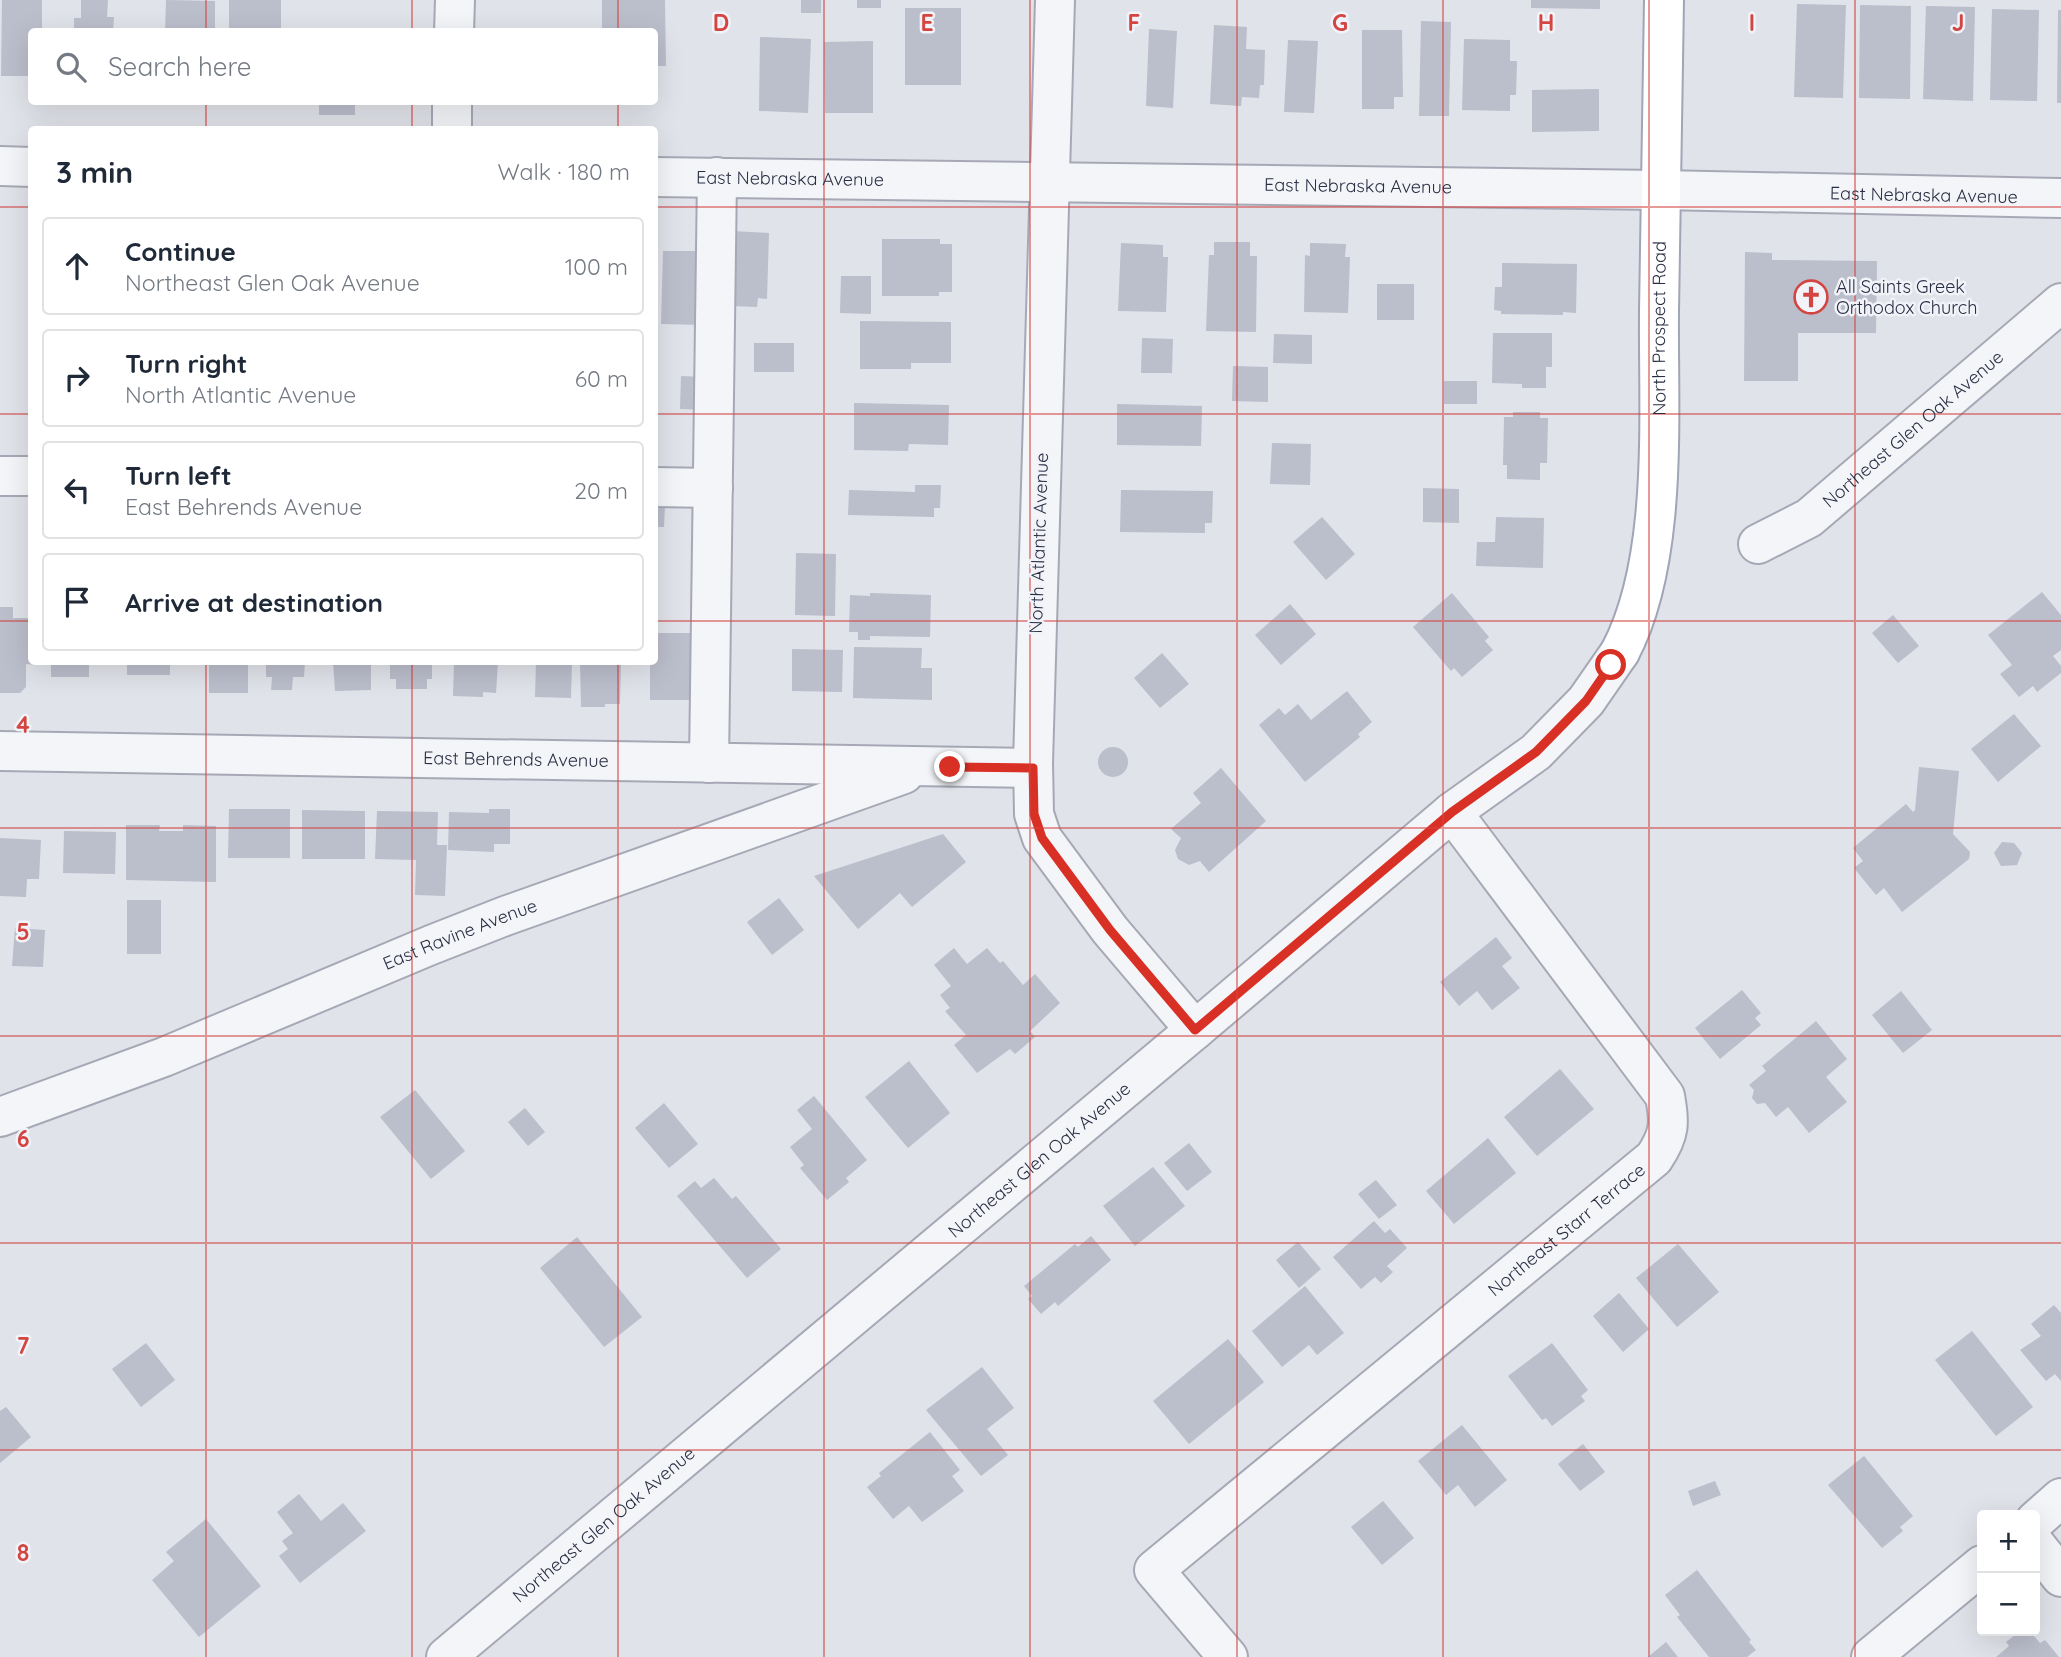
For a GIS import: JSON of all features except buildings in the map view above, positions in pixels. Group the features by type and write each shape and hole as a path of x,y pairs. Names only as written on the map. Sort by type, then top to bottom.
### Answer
{"main road":[{"name":"North Prospect Road","path":"1620,652 1633,622 1645,577 1654,512 1658,453 1664,0"}],"street":[{"path":"454,28 455,0"},
{"name":"North Atlantic Avenue","path":"1055,0 1033,768 1034,814 1042,838 1110,930 1195,1030"},
{"path":"452,105 452,126"},
{"path":"0,166 28,167"},
{"name":"East Nebraska Avenue","path":"658,177 2061,198"},
{"path":"709,763 717,177"},
{"name":"Northeast Glen Oak Avenue","path":"1758,544 1809,518 2061,303"},
{"path":"0,476 28,477"},
{"path":"658,487 713,488"},
{"name":"Northeast Glen Oak Avenue","path":"446,1657 1452,812 1545,744 1586,701 1620,652"},
{"name":"East Behrends Avenue","path":"0,751 1033,768"},
{"name":"East Ravine Avenue","path":"0,1117 164,1057 408,954 494,921 926,766"},
{"name":"Northeast Starr Terrace","path":"1228,1657 1154,1570 1654,1158 1665,1141 1669,1121 1665,1096 1452,812"},
{"path":"2040,1517 2061,1498"},
{"path":"2040,1550 2061,1577"},
{"path":"1871,1657 1977,1568"}],"place":[{"name":"All Saints Greek Orthodox Church","path":"1811,297"}],"route":[{"path":"950,767 1033,768 1034,814 1042,838 1110,930 1195,1030 1452,812 1536,752 1572,718 1611,665"}]}
